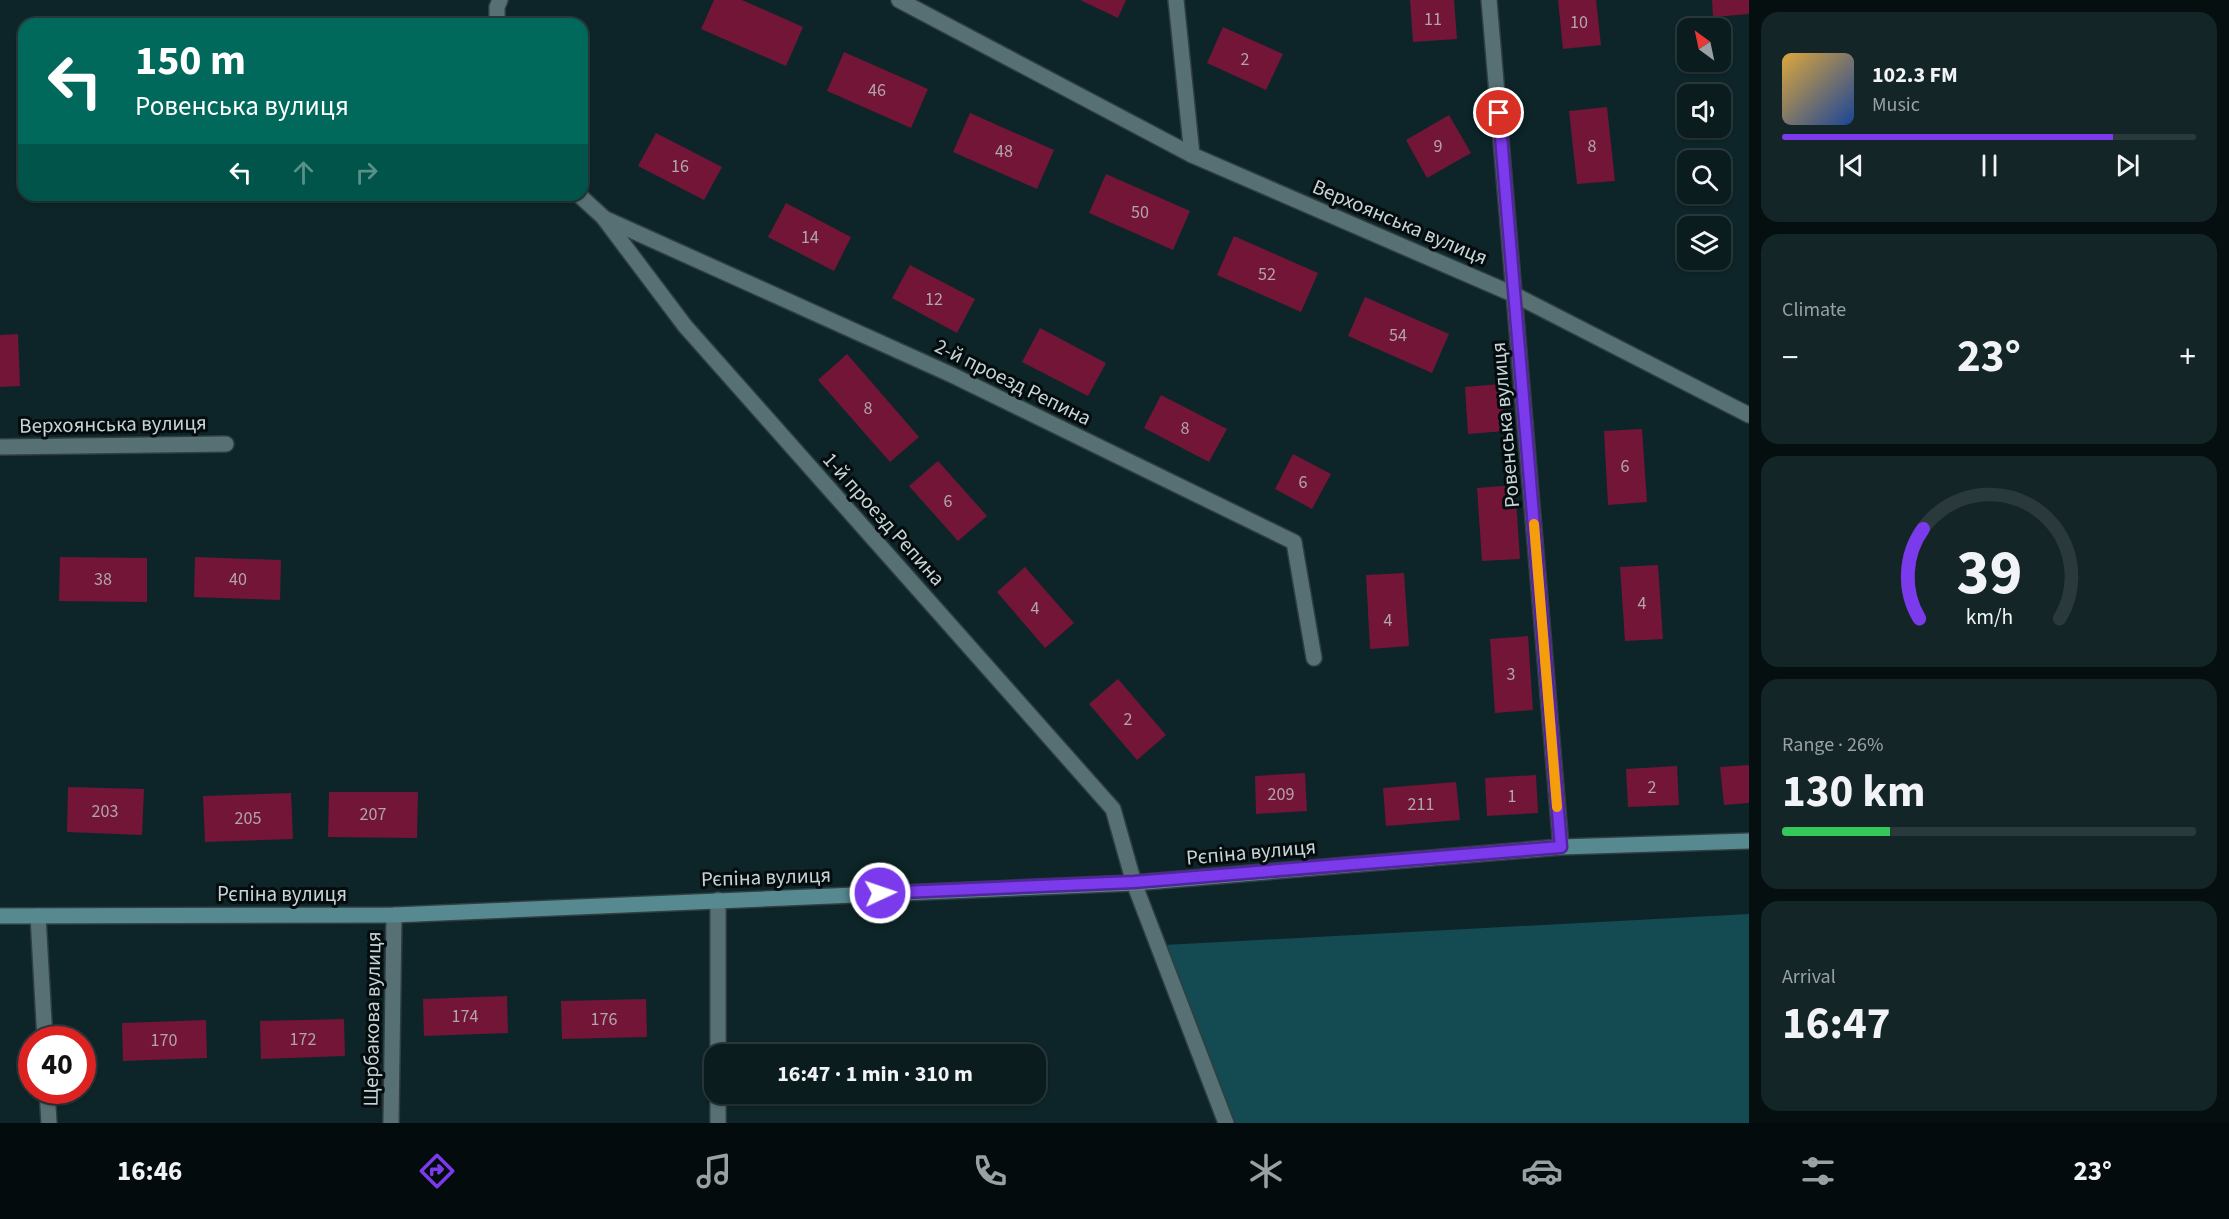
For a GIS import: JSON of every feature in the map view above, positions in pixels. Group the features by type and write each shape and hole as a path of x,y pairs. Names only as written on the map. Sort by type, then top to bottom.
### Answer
{"street":[{"path":"497,18 497,7 500,0"},
{"name":"Верхоянська вулиця","path":"899,0 1192,155 1515,295 1749,415"},
{"path":"1176,0 1192,155"},
{"name":"Ровенська вулиця","path":"1489,0 1561,847"},
{"name":"1-й проезд Репина","path":"586,201 603,217 685,326 1113,809 1134,882 1226,1123"},
{"name":"2-й проезд Репина","path":"603,217 952,375 1294,542 1314,658"},
{"name":"Верхоянська вулиця","path":"0,447 226,444"},
{"name":"Рєпіна вулиця","path":"0,916 394,915 1134,882 1561,847 1749,841"},
{"path":"718,900 718,1044"},
{"name":"Щербакова вулиця","path":"391,1123 394,915"},
{"path":"38,916 44,1026"},
{"path":"48,1104 49,1123"},
{"path":"718,1104 718,1123"}],"shaded area":[{"path":"1749,914 1749,1123 1233,1123 1164,945"}],"building":[{"path":"714,0 742,0 803,27 786,66 701,29"},
{"path":"1080,0 1126,0 1118,18"},
{"path":"1410,0 1454,0 1457,39 1413,42"},
{"path":"1558,0 1596,0 1601,45 1563,49"},
{"path":"1712,0 1749,0 1749,14 1713,17"},
{"path":"1223,27 1283,54 1266,90 1207,63"},
{"path":"844,52 928,89 911,128 827,91"},
{"path":"1607,107 1615,181 1577,184 1569,111"},
{"path":"970,113 1054,150 1037,189 953,152"},
{"path":"1449,115 1471,153 1427,178 1406,140"},
{"path":"656,133 722,167 704,200 638,166"},
{"path":"1106,174 1190,211 1173,250 1089,213"},
{"path":"786,203 851,237 834,271 768,237"},
{"path":"1234,236 1318,273 1301,312 1217,275"},
{"path":"910,265 975,299 957,333 892,298"},
{"path":"1365,297 1449,334 1432,373 1348,336"},
{"path":"1040,328 1106,363 1088,396 1022,362"},
{"path":"18,334 20,386 0,387 0,335"},
{"path":"847,354 919,437 890,462 818,380"},
{"path":"1501,384 1505,431 1468,434 1465,387"},
{"path":"1161,395 1227,429 1209,462 1144,428"},
{"path":"1642,429 1647,502 1608,505 1604,431"},
{"path":"1293,454 1331,474 1312,509 1275,489"},
{"path":"938,461 987,516 958,541 909,486"},
{"path":"1515,485 1520,559 1482,561 1477,488"},
{"path":"60,557 147,558 147,602 59,601"},
{"path":"195,557 281,560 280,600 194,597"},
{"path":"1658,565 1663,639 1625,641 1620,567"},
{"path":"1025,567 1074,623 1045,648 997,592"},
{"path":"1404,573 1409,646 1370,649 1366,575"},
{"path":"1528,636 1533,710 1495,713 1490,639"},
{"path":"1118,679 1166,735 1137,760 1089,704"},
{"path":"1749,765 1749,803 1724,805 1720,767"},
{"path":"1677,766 1679,805 1628,807 1626,769"},
{"path":"1305,773 1307,811 1256,814 1255,776"},
{"path":"1536,775 1538,813 1487,816 1485,778"},
{"path":"1456,782 1460,820 1386,826 1383,788"},
{"path":"68,787 144,789 142,835 67,832"},
{"path":"329,792 418,792 417,838 328,837"},
{"path":"291,793 293,839 205,842 203,796"},
{"path":"507,996 508,1033 424,1036 423,999"},
{"path":"646,999 647,1037 562,1039 561,1001"},
{"path":"344,1019 345,1056 261,1059 260,1021"},
{"path":"206,1020 207,1058 123,1061 122,1023"}],"slow traffic":[{"path":"1534,524 1557,807"}],"route":[{"path":"880,893 1134,882 1561,847 1499,113"}]}
